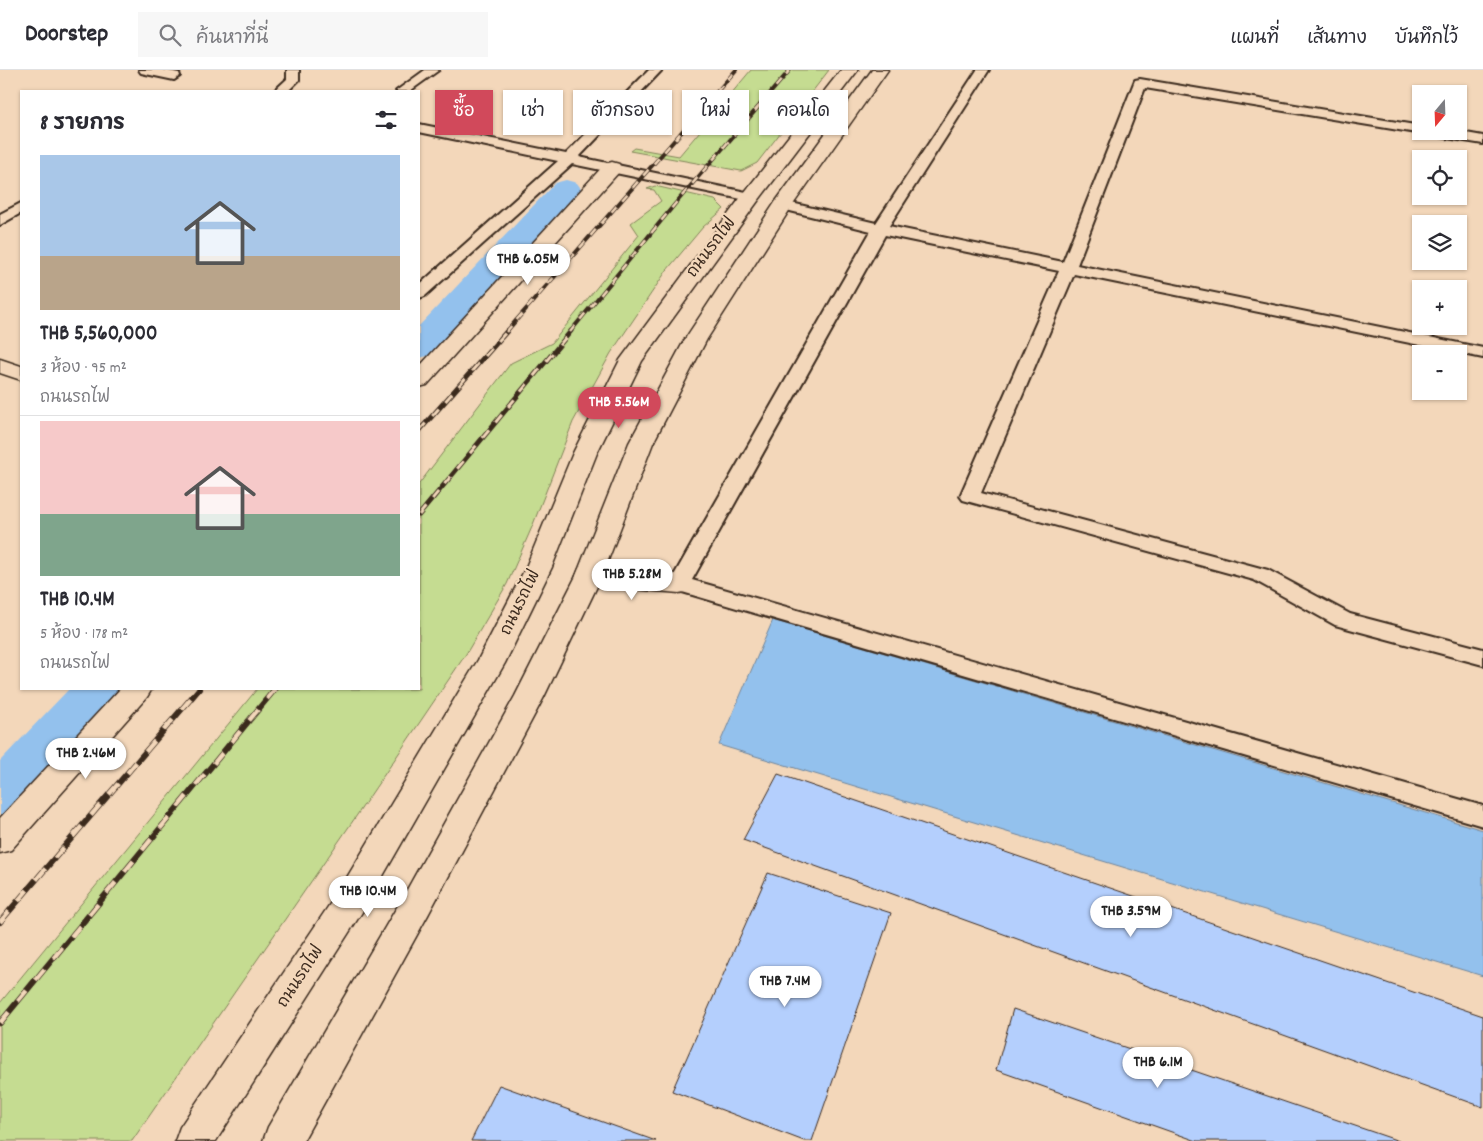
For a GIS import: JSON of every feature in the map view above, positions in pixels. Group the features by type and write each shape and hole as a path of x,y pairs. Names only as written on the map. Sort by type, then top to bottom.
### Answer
{"main road":[{"name":"ถนนรถไฟ","path":"194,1141 352,899 492,663 539,567 586,453 631,360 750,197 850,70"},
{"name":"ถนนรถไฟ","path":"282,1141 529,697 589,576 640,443 696,339 782,204 880,70"},
{"path":"420,379 612,168"},
{"path":"0,366 20,372"},
{"path":"589,576 679,584"},
{"path":"0,840 136,690"}],"lane":[{"path":"145,70 179,73"},
{"path":"281,90 293,80 293,70"},
{"path":"403,90 433,70"},
{"path":"420,292 569,159 656,70"},
{"path":"983,70 880,229 679,584 1483,816"},
{"path":"168,90 169,82 179,73"},
{"path":"1412,128 1140,83 1068,268 970,496 1261,574 1342,620 1483,657"},
{"path":"420,128 750,197"},
{"path":"1468,138 1483,140"},
{"path":"782,204 880,229 1483,353"},
{"path":"0,219 20,208"},
{"path":"0,219 20,225"}],"green space":[{"path":"751,70 829,70 814,90 759,90 759,135 779,135 757,163 741,171 630,151 634,148 679,156 697,135 749,135 749,90 734,90"},
{"path":"655,186 715,200 724,209 703,227 667,270 611,353 573,422 532,527 507,584 466,654 357,815 132,1141 0,1141 0,1003 256,690 420,690 420,483 511,363 552,343 639,235 631,223 661,201 654,190 647,189"}],"water":[{"path":"773,620 1483,830 1483,976 719,745"}],"building":[{"path":"778,774 1483,1016 1483,1107 743,840"},
{"path":"768,873 891,913 812,1141 804,1141 672,1091"},
{"path":"1013,1009 1399,1141 1197,1141 996,1070"},
{"path":"499,1085 656,1141 471,1141"}],"waterway":[{"path":"420,346 566,190"},
{"path":"0,795 98,690"}],"railway":[{"path":"506,332 736,70"},
{"path":"570,332 675,204 790,70"},
{"path":"420,430 507,331"},
{"path":"420,514 571,331"},
{"path":"0,922 198,690"},
{"path":"0,1023 274,690"}]}
